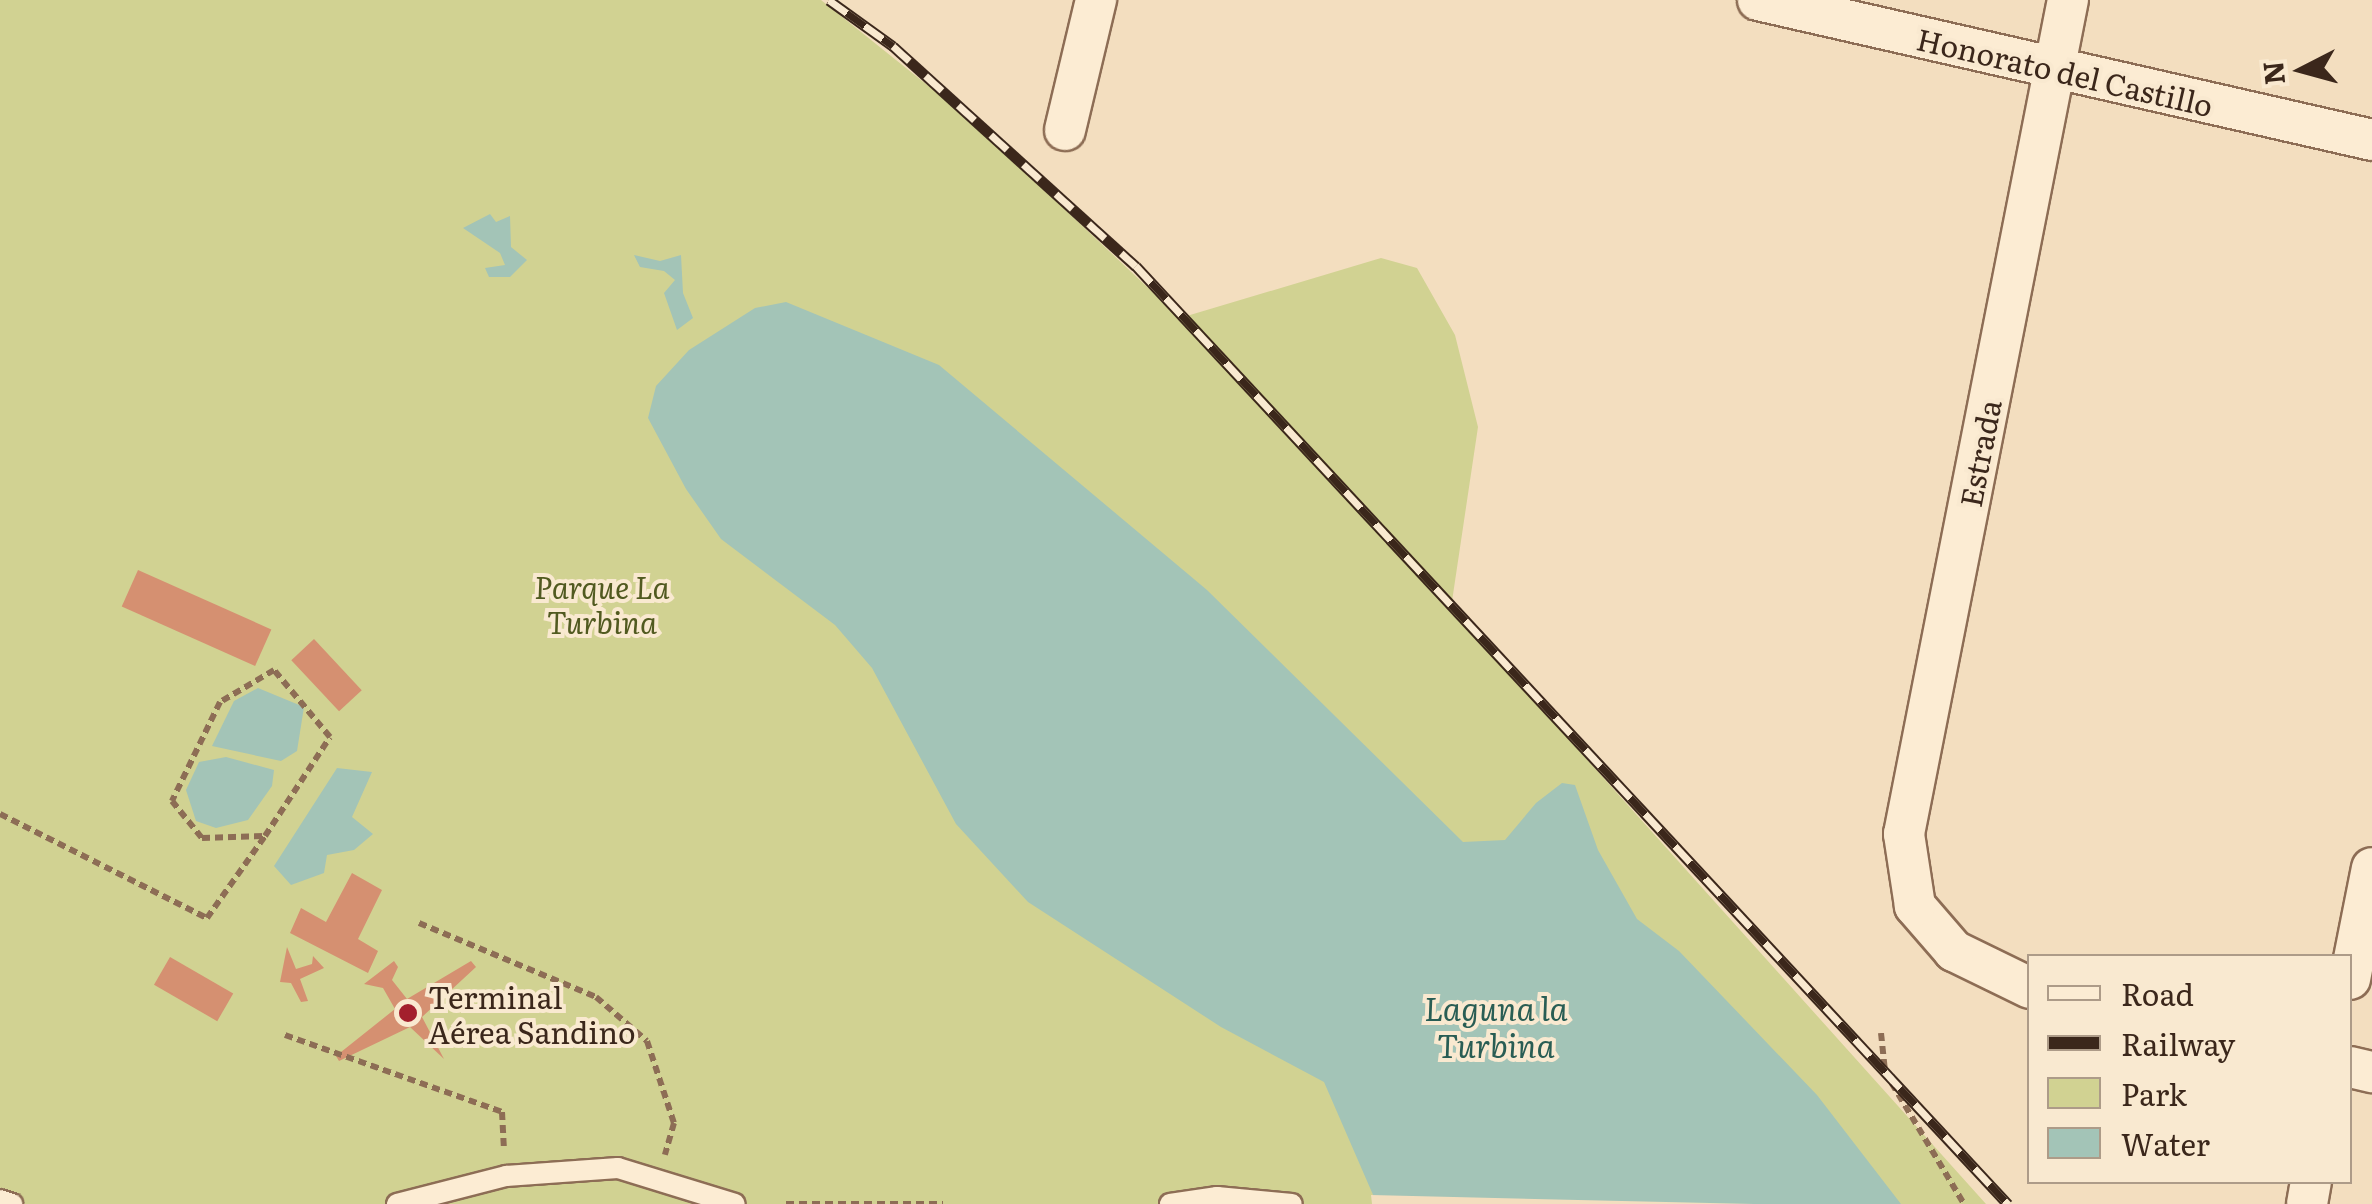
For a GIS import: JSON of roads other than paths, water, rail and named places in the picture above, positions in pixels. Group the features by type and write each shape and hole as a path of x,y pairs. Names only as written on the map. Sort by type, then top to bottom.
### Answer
{"street":[{"path":"1065,130 1096,0"},
{"name":"Honorato del Castillo","path":"1758,0 2372,140"},
{"name":"Estrada","path":"2027,987 1954,951 1914,906 1904,834 2068,0"},
{"path":"2352,969 2372,868"}],"lane":[{"path":"397,1204 506,1176 618,1168 735,1204"},
{"path":"1170,1204 1217,1197 1292,1204"},
{"path":"0,1200 12,1204"}],"water":[{"path":"490,214 496,222 510,216 511,247 527,260 510,277 489,277 485,268 505,265 500,253 463,228"},
{"path":"634,255 660,261 681,255 683,293 693,318 677,330 664,293 675,280 664,271 640,267"},
{"name":"Laguna la Turbina","path":"786,302 939,365 1207,590 1463,842 1505,840 1536,803 1562,783 1575,785 1598,850 1637,919 1679,951 1817,1095 1901,1204 1377,1204 1324,1082 1221,1027 1028,902 956,824 872,668 835,625 721,539 686,489 648,418 656,386 689,350 755,308"},
{"path":"258,688 304,707 297,751 281,761 212,746 234,701"},
{"path":"226,757 274,770 272,786 248,820 216,828 196,821 186,790 199,762"},
{"path":"337,768 372,772 352,817 373,834 354,850 327,855 324,873 291,885 274,866"}],"railway":[{"path":"829,0 893,46 1136,266 2008,1204"}],"place":[{"name":"Terminal Aérea Sandino","path":"408,1013"}],"park label":[{"name":"Parque La Turbina","path":"602,603"}]}
